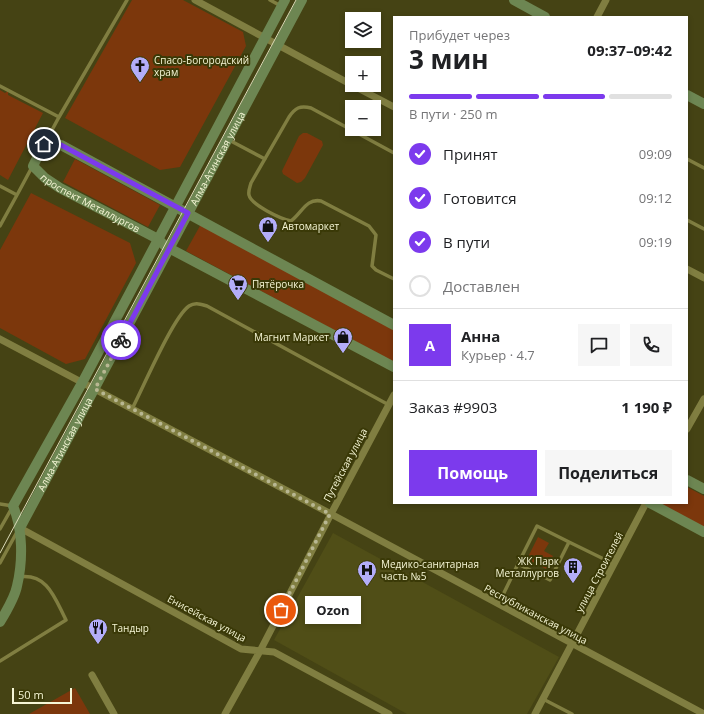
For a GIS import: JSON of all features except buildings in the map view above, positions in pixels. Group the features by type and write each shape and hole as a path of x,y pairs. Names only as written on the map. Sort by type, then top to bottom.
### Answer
{"street":[{"path":"195,0 345,81"},
{"name":"Алма-Атинская улица","path":"20,528 302,0"},
{"path":"514,0 543,16"},
{"path":"598,16 606,0"},
{"name":"Алма-Атинская улица","path":"0,622 17,587 21,566 20,528 18,517 13,506 82,383 283,3"},
{"path":"365,92 393,106"},
{"path":"688,96 704,104"},
{"path":"44,144 61,145 393,324"},
{"name":"проспект Металлургов","path":"44,144 33,166 45,178 60,188 158,239 170,248 393,366"},
{"path":"688,270 704,278"},
{"name":"Республиканская улица","path":"0,339 704,714"},
{"name":"Путейская улица","path":"225,714 260,651 330,514 393,397"},
{"path":"688,427 704,399"},
{"path":"688,481 704,489"},
{"name":"улица Строителей","path":"535,714 645,504"},
{"path":"652,504 704,532"},
{"name":"Енисейская улица","path":"20,528 241,649 274,652 389,714"},
{"path":"92,675 114,714"}],"lane":[{"path":"44,144 127,0"},
{"path":"270,0 283,3"},
{"path":"0,86 59,117"},
{"path":"393,152 311,108 304,106 294,109 251,183 249,192 249,197 254,203 284,220 291,221 309,202 315,200 321,201 369,226 376,235 372,266 376,270 393,278"},
{"path":"228,140 265,159"},
{"path":"688,160 704,168"},
{"path":"0,226 33,166"},
{"path":"0,186 17,195"},
{"path":"688,221 704,230"},
{"path":"132,409 178,317 191,305 198,303 207,306 389,405"},
{"path":"0,504 13,506 0,529"},
{"path":"498,604 537,526 614,564"},
{"path":"0,563 20,528"},
{"path":"518,564 550,580 569,542"},
{"path":"0,661 66,620 46,584 30,575 18,577"},
{"path":"543,699 572,714"}],"shaded area":[{"path":"132,0 183,0 243,32 246,46 180,167 160,170 65,118"},
{"path":"0,90 5,93 8,91 8,95 43,113 8,180 0,175"},
{"path":"303,133 307,133 322,141 323,145 305,178 301,182 297,183 283,174 282,171 299,136"},
{"path":"75,159 160,205 148,227 63,182"},
{"path":"31,193 130,243 136,263 85,359 66,364 0,328 0,250"},
{"path":"201,224 393,325 393,361 186,251"},
{"path":"688,488 704,496 704,527 661,504 688,504"},
{"name":"Медико-санитарная часть №5","path":"333,533 559,657 527,714 407,714 274,640"},
{"path":"538,537 549,543 544,551 553,556 546,569 527,559"},
{"path":"75,688 90,714 29,714"}],"tram line":[{"path":"0,553 296,0"}],"way so far":[{"path":"121,340 95,389 330,514 281,610"}],"place":[{"name":"Спасо-Богородский храм","path":"140,83"},
{"name":"Автомаркет","path":"268,243"},
{"name":"Пятёрочка","path":"238,301"},
{"name":"Магнит Маркет","path":"343,354"},
{"name":"ЖК Парк Металлургов","path":"573,584"},
{"name":"Медико-санитарная часть №5","path":"367,587"},
{"name":"Ozon","path":"281,610"},
{"name":"Тандыр","path":"98,645"}],"route":[{"path":"44,144 61,145 78,153 188,213 121,340"}]}
